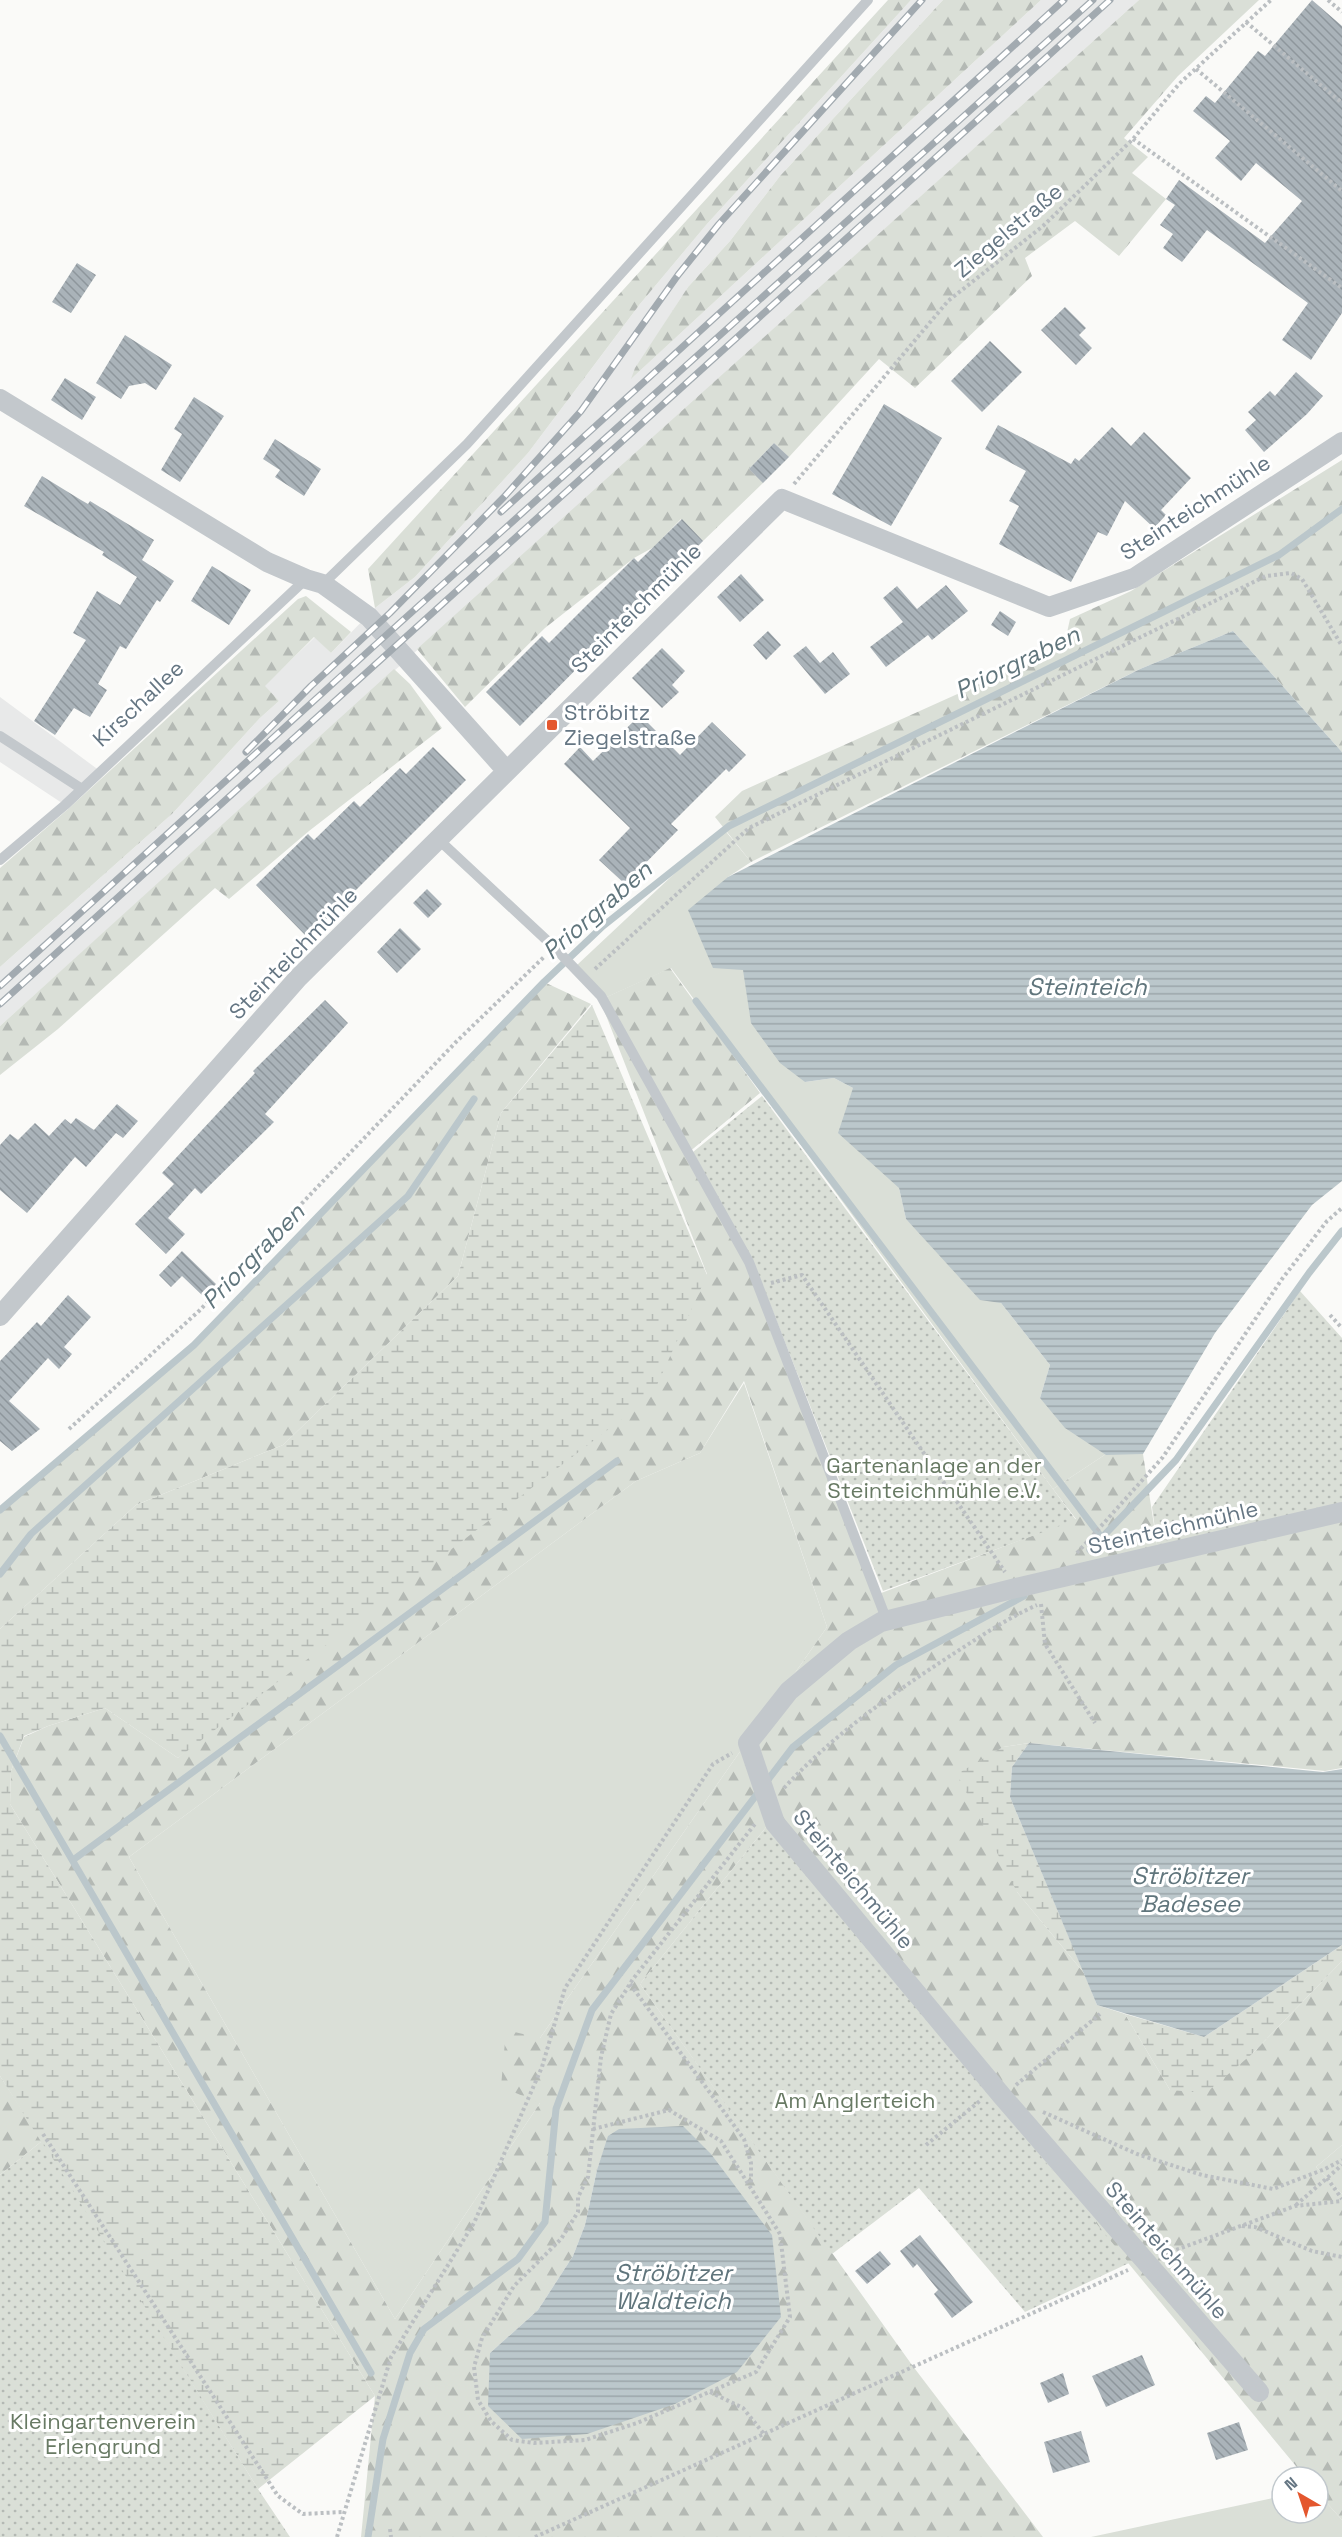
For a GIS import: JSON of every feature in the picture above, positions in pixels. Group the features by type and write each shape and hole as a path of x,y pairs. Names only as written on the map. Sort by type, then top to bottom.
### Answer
{"street":[{"path":"0,399 267,562 314,581 369,617 506,770"},
{"name":"Steinteichmühle","path":"0,1316 298,978 782,499 1049,607 1134,578 1342,442"},
{"name":"Steinteichmühle","path":"1258,2392 999,2092 775,1823 748,1743 789,1691 849,1641 881,1622 1342,1512"}],"lane":[{"name":"Kirschallee","path":"0,860 467,444 868,0"},
{"path":"0,736 82,789"},
{"path":"439,840 557,951 601,996 749,1262 887,1621"}],"path":[{"name":"Ziegelstraße","path":"782,499 882,376 948,301 1043,226 1133,139 1179,84 1270,0"},
{"path":"1328,0 1342,12"},
{"path":"1246,22 1342,103"},
{"path":"1196,69 1342,191"},
{"path":"1133,139 1342,288"},
{"path":"581,976 749,828 1266,576 1291,573 1302,579 1342,646"},
{"path":"69,1429 199,1311 456,1042 557,951"},
{"path":"1076,1555 1163,1456 1282,1279 1327,1221 1342,1208"},
{"path":"758,1287 802,1275 1016,1588"},
{"path":"1330,1315 1342,1328"},
{"path":"593,2129 669,2110 721,2141 780,2234 790,2317 756,2372 637,2423 585,2440 554,2442 512,2440 491,2421 478,2400 474,2367 482,2338 514,2286 561,2239 578,2212 578,2197 588,2177 593,2129 601,2057 611,2014 633,1979 764,1794 908,1683 993,1629 1041,1604 1050,1596"},
{"path":"1041,1604 1045,1644 1095,1723"},
{"path":"337,2537 391,2357 474,2223 542,2067 565,1988 713,1764 748,1743"},
{"path":"630,1984 744,2139 751,2163 751,2186"},
{"path":"926,2145 1100,2014"},
{"path":"1034,2109 1137,2154 1202,2175 1273,2189 1342,2160"},
{"path":"43,2134 278,2496 303,2514 343,2512"},
{"path":"1295,2206 1342,2165"},
{"path":"535,2537 1145,2262 1295,2206 1342,2200 1327,2178"},
{"path":"1241,2226 1255,2227 1312,2251 1342,2257"},
{"path":"709,2391 743,2408 764,2434"},
{"path":"390,2529 391,2537"}],"shaded area":[{"path":"911,0 943,0 780,176 730,241 688,287 636,368 632,378 1041,0 1139,0 0,1026 0,967 173,813 260,718 279,701 264,686 315,637 331,653 375,608 415,577 528,453 640,304 707,224"},
{"path":"0,697 100,771 65,805 0,762"}],"green space":[{"path":"888,0 911,0 707,224 640,304 528,453 415,577 375,608 368,569"},
{"path":"943,0 1041,0 631,379 635,368 688,287 730,241 780,176"},
{"path":"1139,0 1259,0 1178,76 1124,138 1148,157 1132,173 1166,199 1119,256 1075,221 1025,258 1032,276 915,388 879,359 789,457 774,443 749,469 763,483 703,541 681,519 654,547 634,558 545,628 465,707 417,649"},
{"path":"1342,460 1342,752 1233,631 1140,669 751,862 715,817 742,791 1064,646 1070,619 1131,591"},
{"path":"306,596 351,632 331,653 314,637 265,686 279,701 260,718 173,813 0,967 0,868 67,810 298,599"},
{"path":"394,669 410,684 442,728 309,831 229,899 215,888 58,1029 0,1075 0,1026"},
{"path":"723,828 751,862 728,877 745,968 805,1082 834,1078 853,1088 899,1188 906,1219 1001,1303 1050,1365 1040,1398 1106,1454 1053,1489 671,968 607,997 577,965"},
{"path":"670,968 760,1093 688,1153 748,1266 876,1595 1076,1519 1053,1489 1106,1454 1143,1454 1158,1551 1342,1505 1342,1768 1325,1771 1029,1743 1003,1747 1017,1892 1084,1973 1097,2005 1125,2014 1170,2090 1252,2054 1342,1961 1342,2145 1316,2167 1342,2194 1342,2520 1330,2506 1330,2465 1295,2465 767,1826 640,1984 912,2365 1043,2537 361,2537 375,2396 10,1804 11,1771 24,1737 48,1726 105,1708 178,1758 707,1274 600,1000","holes":["744,1381 827,1627 540,2038 506,2030 501,2087 540,2103 395,2319 129,1857 636,1481 700,1453","609,2136 587,2434 490,2353 538,2310 573,2256 585,2225 597,2170"]},
{"path":"544,982 591,1004 501,1113 458,1276 283,1445 136,1505 0,1629 0,1507 196,1347"},
{"path":"592,1005 707,1275 652,1396 178,1758 105,1708 24,1736 11,1771 10,1804 375,2396 258,2489 0,2076 0,1629 136,1505 283,1445 458,1276 501,1113"},
{"name":"Gartenanlage an der Steinteichmühle e.V.","path":"762,1096 1076,1520 883,1591 753,1261 693,1152"},
{"path":"1300,1291 1342,1338 1342,1505 1158,1551 1152,1507"},
{"path":"744,1383 827,1627 540,2038 540,2103 395,2319 129,1857 636,1481 700,1453"},
{"path":"1029,1743 1012,1767 1010,1797 1084,1973 1017,1892 957,1774 1003,1747"},
{"name":"Am Anglerteich","path":"767,1826 1129,2263 1025,2312 919,2188 832,2254 640,1984"},
{"path":"1342,1945 1342,1961 1252,2054 1206,2093 1170,2090 1125,2014 1204,2037"},
{"path":"0,2076 42,2141 0,2175"},
{"name":"Kleingartenverein Erlengrund","path":"42,2141 290,2537 0,2537 0,2175"},
{"path":"1342,2145 1342,2194 1316,2167"},
{"path":"1270,2499 1270,2525 1330,2525 1330,2506 1342,2520 1342,2537 1091,2537"}],"water":[{"name":"Steinteich","path":"1233,631 1342,752 1342,1181 1312,1205 1215,1333 1143,1454 1106,1455 1065,1428 1040,1398 1050,1365 1001,1303 980,1300 906,1219 899,1188 838,1133 853,1088 834,1078 805,1082 780,1063 751,1023 743,970 713,968 688,910 728,877 1140,669"},
{"name":"Ströbitzer Badesee","path":"1029,1743 1323,1772 1342,1769 1342,1945 1204,2037 1097,2005 1010,1797 1012,1767"},
{"name":"Ströbitzer Waldteich","path":"683,2126 711,2154 772,2235 781,2317 737,2372 675,2404 587,2434 522,2439 488,2406 490,2353 538,2310 573,2256 585,2225 597,2170 608,2136 619,2129"}],"building":[{"path":"1312,0 1342,26 1342,313 1311,360 1282,340 1308,303 1207,230 1182,262 1163,248 1173,234 1160,225 1175,205 1166,199 1179,180 1265,243 1302,201 1256,163 1241,181 1215,158 1230,141 1193,111 1206,96 1215,103 1258,51 1265,56"},
{"path":"77,263 96,275 71,313 52,302"},
{"path":"1065,307 1086,328 1079,335 1092,348 1076,365 1041,330"},
{"path":"125,335 172,365 156,390 145,383 129,386 121,399 96,383"},
{"path":"990,341 1022,372 982,412 951,381"},
{"path":"1296,372 1323,396 1307,414 1264,452 1245,430 1256,420 1248,412 1270,391 1275,396"},
{"path":"65,378 96,397 82,420 51,400"},
{"path":"194,397 224,416 180,482 161,470 182,434 174,429"},
{"path":"884,404 942,438 891,526 832,494"},
{"path":"998,425 1071,464 1075,458 1079,461 1112,427 1131,446 1144,432 1191,478 1161,510 1166,515 1154,528 1125,501 1107,536 1098,532 1071,582 999,544 1019,506 1009,501 1026,471 985,449"},
{"path":"275,439 321,469 304,496 275,477 280,470 263,459"},
{"path":"774,443 789,457 763,483 749,469"},
{"path":"42,476 88,504 90,501 154,540 142,560 174,581 160,602 157,600 126,649 120,646 98,684 107,690 90,717 74,708 55,735 34,721 86,640 73,633 97,591 120,605 137,577 102,555 104,552 24,506"},
{"path":"682,519 703,541 520,726 486,692 542,636 549,643 634,558 638,562"},
{"path":"212,566 251,590 229,625 191,601"},
{"path":"741,574 764,600 740,622 717,597"},
{"path":"946,585 968,611 932,640 928,635 886,667 870,647 903,622 883,598 897,586 917,609"},
{"path":"1000,611 1016,622 1008,636 991,625"},
{"path":"768,631 781,645 766,660 753,645"},
{"path":"806,646 820,663 833,652 850,674 825,694 793,656"},
{"path":"662,648 685,671 672,685 679,692 662,708 632,678"},
{"path":"640,715 680,755 712,722 746,755 729,772 726,769 671,824 678,830 625,884 599,860 630,828 564,764 580,747 593,761"},
{"path":"433,747 466,780 308,938 256,885 308,834 314,840 354,801 360,807 400,768 406,774"},
{"path":"427,889 442,904 428,918 413,903"},
{"path":"400,928 421,949 397,973 377,952"},
{"path":"325,1000 348,1023 265,1114 274,1122 201,1194 195,1188 168,1218 185,1234 166,1254 135,1224 174,1184 162,1173 255,1073 253,1071"},
{"path":"117,1104 138,1121 123,1138 116,1133 86,1167 75,1157 27,1213 0,1190 0,1145 10,1134 18,1140 35,1123 49,1136 65,1119 71,1124 76,1118 94,1130"},
{"path":"182,1251 216,1284 204,1297 182,1276 171,1287 159,1275"},
{"path":"68,1295 91,1317 64,1347 72,1354 59,1369 48,1358 9,1401 40,1429 12,1451 0,1441 0,1361 37,1322 41,1326"},
{"path":"920,2235 973,2302 952,2318 934,2294 938,2290 917,2264 913,2268 900,2251"},
{"path":"880,2251 891,2264 867,2284 855,2271"},
{"path":"1142,2355 1155,2385 1106,2407 1092,2376"},
{"path":"1063,2373 1069,2394 1048,2403 1040,2383"},
{"path":"1239,2422 1248,2450 1216,2460 1207,2433"},
{"path":"1081,2431 1090,2462 1053,2473 1044,2442"}],"waterway":[{"name":"Priorgraben","path":"0,1510 194,1345 544,982 603,926 729,826 1279,555 1342,509"},
{"path":"696,1001 1102,1538"},
{"path":"0,1574 31,1534 408,1196 474,1099"},
{"path":"1090,1550 1176,1460 1309,1273 1342,1231"},
{"path":"73,1860 617,1461"},
{"path":"368,2537 383,2439 410,2353 424,2329 518,2259 545,2222 556,2109 592,2010 793,1747 896,1665 1024,1596"},
{"path":"0,1736 371,2373"}],"railway":[{"path":"246,752 311,686 390,613 504,497 581,411 678,275 719,224 922,0"},
{"path":"501,512 1064,0"},
{"path":"0,986 373,647 1093,0"},
{"path":"0,1004 1110,0"}],"place":[{"name":"Ströbitz Ziegelstraße","path":"552,725"}]}
